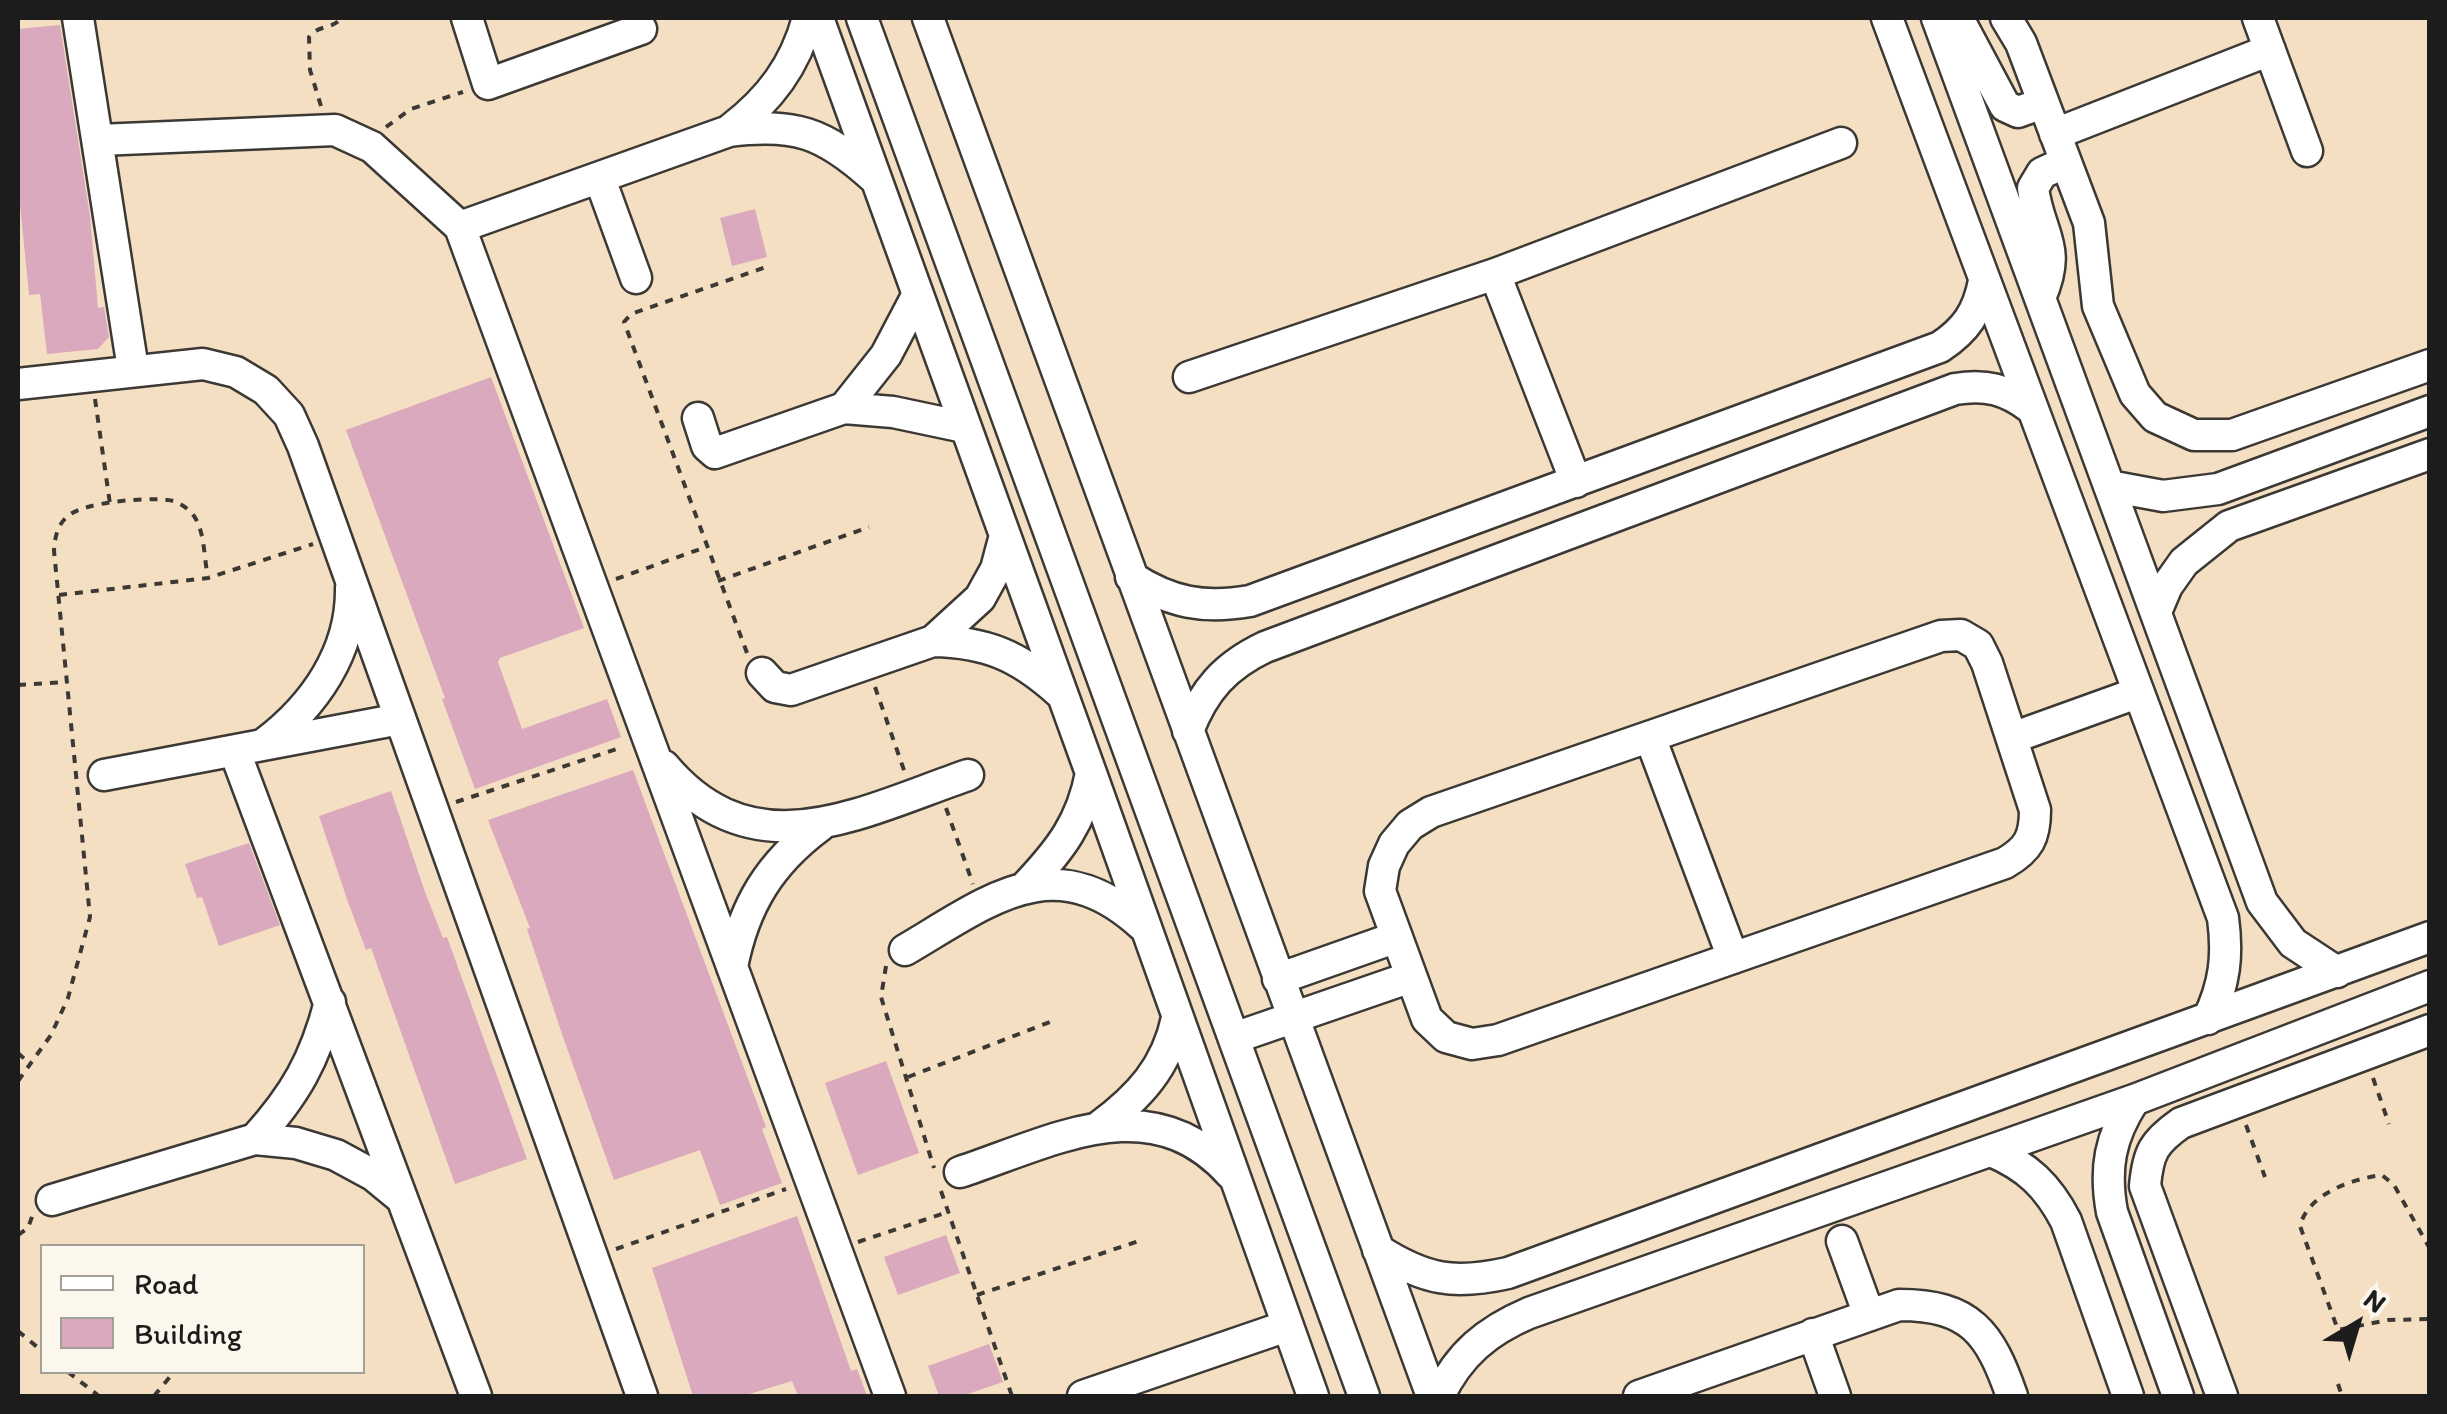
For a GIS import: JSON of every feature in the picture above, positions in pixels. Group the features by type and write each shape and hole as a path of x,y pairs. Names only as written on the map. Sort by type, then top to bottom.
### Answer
{"street":[{"path":"78,18 133,370"},
{"path":"466,18 488,84 641,29"},
{"path":"729,131 760,107 785,76 808,18"},
{"path":"818,18 1312,1396"},
{"path":"862,18 1364,1396"},
{"path":"928,18 1278,979 1435,1396"},
{"path":"1887,18 2136,694 2223,918 2226,970 2208,1019"},
{"path":"1937,18 2262,902 2294,943 2337,972"},
{"path":"1958,18 2004,106 2018,112 2043,103"},
{"path":"2006,18 2021,42 2093,236 2098,306 2135,394 2144,406 2168,425 2194,435 2232,435 2430,364"},
{"path":"2258,18 2307,151"},
{"path":"2040,298 2051,256 2033,188 2061,148 2270,50"},
{"path":"460,228 729,131 769,126 809,133 845,152 876,179"},
{"path":"98,140 335,130 372,147 460,228 890,1396"},
{"path":"1189,377 1495,274 1841,143"},
{"path":"600,180 636,278"},
{"path":"1495,274 1576,482"},
{"path":"1132,577 1158,594 1188,604 1250,602 1940,348 1958,336 1971,320 1984,281"},
{"path":"844,408 886,355 918,296"},
{"path":"22,385 203,364 236,372 266,390 288,415 351,580 642,1396"},
{"path":"1188,731 1198,703 1216,680 1238,660 1265,647 1955,389 1996,388 2031,408"},
{"path":"698,418 707,446 715,453 844,408 893,412 964,427"},
{"path":"2109,486 2163,496 2218,488 2430,411"},
{"path":"2156,612 2167,586 2184,562 2229,526 2430,454"},
{"path":"933,641 980,598 996,569 1004,539"},
{"path":"248,749 295,721 323,686 342,645 351,602 351,580"},
{"path":"1961,635 1978,646 2012,738 2035,810 2036,832 2024,852 2005,864 1498,1040 1472,1044 1446,1037 1426,1020 1380,890 1384,866 1394,844 1410,825 1432,812 1941,636 1961,635"},
{"path":"762,673 775,687 791,690 933,641 966,642 1000,652 1033,669 1059,692"},
{"path":"2012,738 2136,694"},
{"path":"104,775 400,719"},
{"path":"1650,736 1733,958"},
{"path":"652,747 679,784 710,807 744,822 782,828 820,826 968,774"},
{"path":"248,749 330,1002 476,1396"},
{"path":"1027,885 1054,856 1086,805 1091,773"},
{"path":"732,967 738,933 769,872 792,846 820,826"},
{"path":"905,950 981,905 1027,885 1059,884 1090,890 1120,904 1144,928"},
{"path":"1278,979 1397,936"},
{"path":"1378,1250 1407,1268 1440,1279 1474,1280 1508,1273 2430,938"},
{"path":"1234,1038 1412,977"},
{"path":"1435,1396 1471,1347 1498,1326 2134,1100 2430,986"},
{"path":"255,1139 282,1110 304,1076 320,1040 330,1002"},
{"path":"2372,1009 2430,1022"},
{"path":"1100,1126 1130,1104 1155,1076 1172,1044 1177,1018"},
{"path":"2222,1396 2146,1186 2148,1160 2161,1138 2182,1122 2430,1030"},
{"path":"2134,1100 2118,1125 2109,1153 2107,1182 2112,1212 2178,1396"},
{"path":"960,1172 1100,1126 1140,1125 1179,1135 1214,1155 1234,1176"},
{"path":"42,1204 255,1139 296,1142 336,1155 373,1175 403,1200"},
{"path":"1990,1151 2015,1161 2037,1177 2054,1198 2066,1221 2128,1396"},
{"path":"1842,1241 1869,1315"},
{"path":"1638,1396 1900,1305 1931,1305 1960,1316 1984,1336 2000,1363 2012,1396"},
{"path":"1082,1396 1287,1326"},
{"path":"1813,1334 1835,1396"},
{"path":"457,1396 464,1365"}],"path":[{"path":"335,130 314,86 309,37 341,18"},
{"path":"372,147 388,123 411,109 488,84"},
{"path":"92,375 110,504"},
{"path":"18,1081 51,1035 68,998 90,917 54,551 59,526 77,509 167,499 186,508 198,525 208,578"},
{"path":"718,581 869,526"},
{"path":"59,595 208,578 335,537"},
{"path":"592,587 706,546"},
{"path":"867,664 981,905"},
{"path":"18,685 67,682"},
{"path":"433,810 652,747"},
{"path":"908,1077 1055,1020"},
{"path":"18,1054 30,1064"},
{"path":"2364,1055 2389,1124"},
{"path":"2237,1102 2265,1177"},
{"path":"2430,1248 2394,1185 2382,1175 2318,1197 2303,1214 2300,1226 2338,1330 2388,1320 2430,1319"},
{"path":"592,1257 811,1180"},
{"path":"18,1235 32,1222 42,1204"},
{"path":"836,1249 948,1212"},
{"path":"977,1295 1139,1241"},
{"path":"18,1331 40,1349"},
{"path":"71,1374 100,1396"},
{"path":"154,1396 172,1374"},
{"path":"2338,1384 2342,1396"}],"building":[{"path":"60,25 90,216 98,308 104,307 109,337 98,349 47,354 40,294 29,295 18,184 18,29"},
{"path":"755,209 767,257 732,266 720,218"},
{"path":"491,377 584,628 500,658 498,662 522,729 607,699 621,737 475,789 346,430"},
{"path":"633,770 766,1127 762,1129 782,1183 720,1205 700,1150 614,1180 527,929 530,928 488,820"},
{"path":"391,791 425,892 443,938 447,937 527,1159 455,1184 371,948 366,950 319,816"},
{"path":"249,843 280,925 219,946 202,897 197,898 185,864"},
{"path":"886,1061 919,1153 858,1175 825,1083"},
{"path":"797,1216 851,1371 857,1369 867,1396 798,1396 792,1381 743,1396 693,1396 652,1268"},
{"path":"946,1235 960,1273 898,1295 884,1257"},
{"path":"989,1344 1003,1382 962,1396 939,1396 928,1366"}]}
